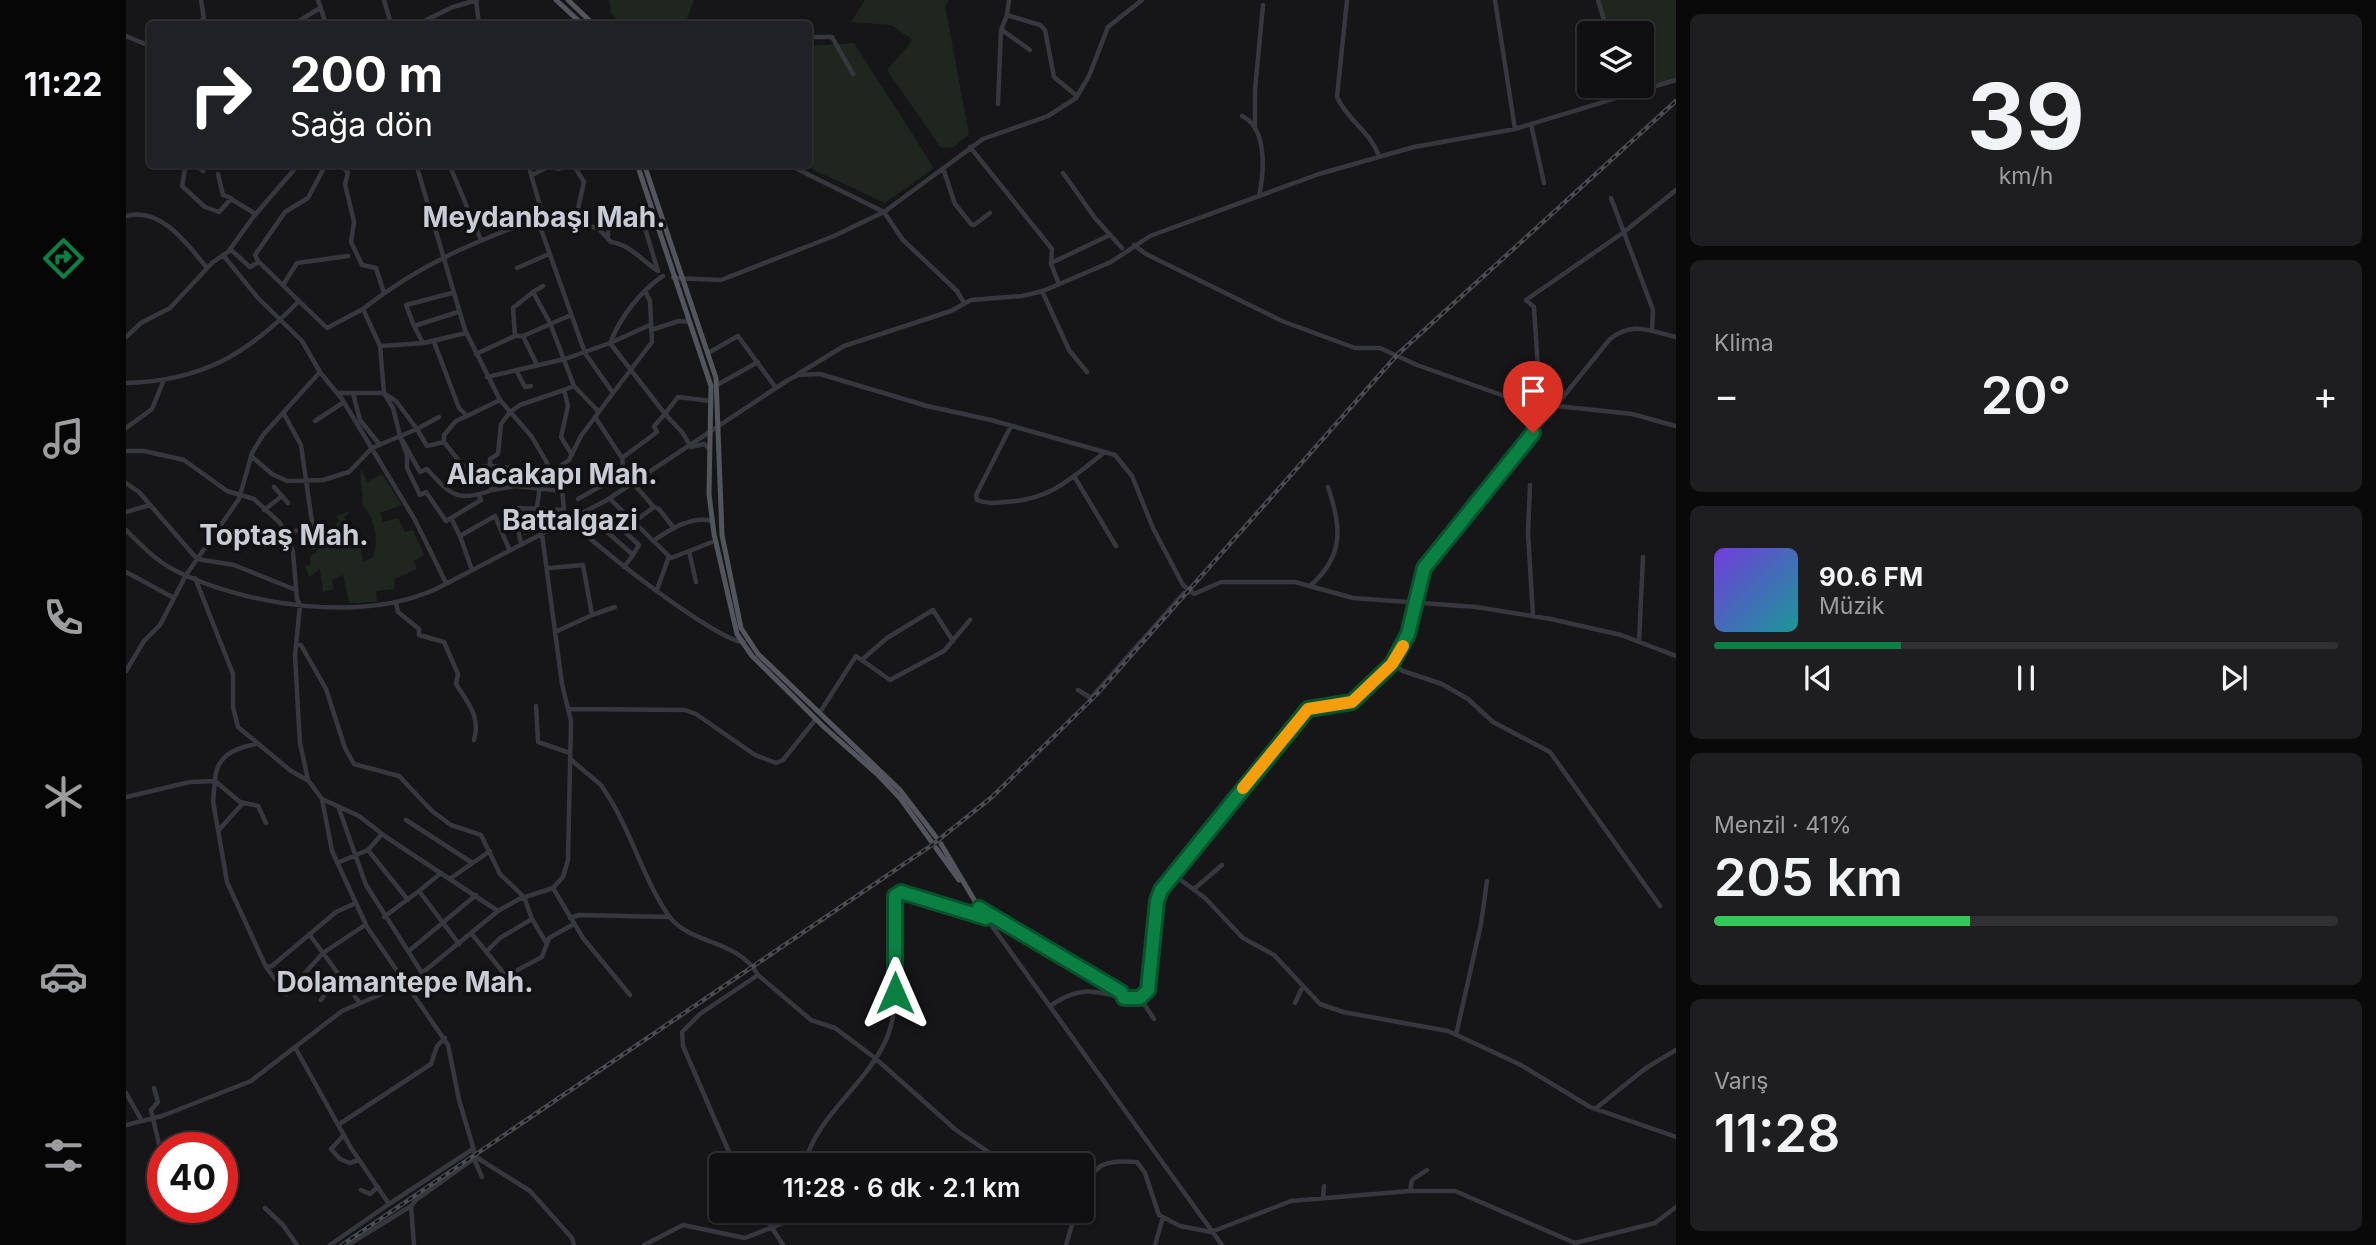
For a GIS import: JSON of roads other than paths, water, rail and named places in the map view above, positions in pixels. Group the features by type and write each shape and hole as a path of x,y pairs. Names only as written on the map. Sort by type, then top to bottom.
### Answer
{"main road":[{"path":"556,0 579,21"},
{"path":"569,0 590,21"},
{"path":"638,168 667,276 690,322 705,362 711,401 709,447 712,521 715,541 745,642 816,719 878,775 934,839 900,790 745,642 722,535 717,386 645,168"},
{"path":"938,846 979,908"}],"street":[{"path":"201,0 205,21"},
{"path":"318,0 325,21"},
{"path":"384,0 390,21"},
{"path":"425,21 476,0 479,21"},
{"path":"998,104 1001,30 1009,0"},
{"path":"324,168 308,198 285,212 255,255 327,328 363,309 419,268 540,217 598,228 611,242 627,244 645,263 667,276 721,280 740,275 884,212 983,139 1048,116 1077,96 1089,76 1108,27 1142,0"},
{"path":"1347,0 1337,97 1342,110 1376,146 1380,156"},
{"path":"1495,0 1515,129"},
{"path":"1598,0 1604,21"},
{"path":"1259,197 1264,161 1255,129 1255,90 1263,5"},
{"path":"300,21 320,9"},
{"path":"1007,15 1040,25 1045,30 1054,77 1077,96"},
{"path":"1001,30 1030,50"},
{"path":"126,36 147,45"},
{"path":"812,37 832,37 853,74"},
{"path":"1654,87 1676,80"},
{"path":"126,530 159,560 186,575 248,595 300,605 358,607 413,599 610,499 691,447 709,430 844,346 951,311 964,303 1042,291 1111,262 1134,245 1259,197 1380,156 1515,129 1622,98"},
{"path":"1242,117 1255,129"},
{"path":"1531,124 1544,183"},
{"path":"970,147 1052,249 1051,263 1059,284"},
{"path":"185,168 182,186 205,207 219,212 231,199"},
{"path":"200,168 203,171"},
{"path":"126,337 141,323 170,308 207,268 230,249 296,168"},
{"path":"344,168 348,173 345,184 354,222 351,242 362,265 376,268 384,293"},
{"path":"417,168 441,258 466,333 500,400 532,437 552,472 562,491 565,520"},
{"path":"451,168 481,240"},
{"path":"529,168 549,254 585,354 613,393"},
{"path":"532,175 546,168"},
{"path":"575,168 584,182 575,222"},
{"path":"794,168 884,212 903,240 957,291 964,303"},
{"path":"943,169 954,204 971,224 974,225 990,213"},
{"path":"1063,173 1122,248"},
{"path":"218,174 223,195 256,214"},
{"path":"1537,411 1540,401 1534,307 1526,300 1624,232 1676,190"},
{"path":"1611,198 1653,310 1651,331"},
{"path":"608,238 609,221 651,208"},
{"path":"640,212 658,271"},
{"path":"126,216 141,213 160,221 180,236 207,268"},
{"path":"1051,263 1110,235"},
{"path":"1134,245 1146,254 1282,321 1355,348 1380,348 1547,416"},
{"path":"230,249 250,267 259,262"},
{"path":"517,268 549,254"},
{"path":"223,255 280,321 302,341 320,372 344,402 415,520 446,583"},
{"path":"283,285 297,263 348,256"},
{"path":"610,343 616,328 645,291 667,276"},
{"path":"515,336 513,307 544,286"},
{"path":"500,400 450,426 444,435 444,442 467,469 490,466 520,469 526,476 541,479 572,455 581,436 650,346 650,301 645,291"},
{"path":"1042,291 1069,350 1087,372"},
{"path":"424,344 406,305 453,292"},
{"path":"533,292 550,323 574,386 597,414 622,458 624,473 673,527"},
{"path":"126,383 163,381 219,365 280,321 299,301"},
{"path":"363,309 380,346 384,393 393,408 407,455 407,468 420,495 426,492 446,521 481,500 479,495"},
{"path":"414,326 459,312"},
{"path":"476,354 571,315"},
{"path":"487,377 585,354 650,327 679,321 690,322"},
{"path":"1050,1006 1071,992 1084,990 1124,998 1140,998 1148,990 1157,901 1308,709 1352,702 1392,664 1408,634 1424,568 1610,339 1622,329 1651,331 1676,337"},
{"path":"380,346 424,344 466,333"},
{"path":"523,336 537,365"},
{"path":"708,353 738,336 776,387"},
{"path":"434,341 459,408 467,415"},
{"path":"610,343 682,432 691,447"},
{"path":"717,386 758,362"},
{"path":"516,370 525,387 531,386"},
{"path":"126,671 144,641 160,625 186,575 240,495 251,456 262,435 320,372"},
{"path":"798,374 820,374 927,407 1105,451 1124,462 1153,528 1189,592 1194,594 1221,582 1295,582 1353,598 1476,607 1533,616 1596,629 1676,656"},
{"path":"126,428 152,409 163,381"},
{"path":"490,466 490,459 498,454 501,424 510,412 520,405 574,386"},
{"path":"564,390 568,406 561,437 572,455"},
{"path":"337,393 384,393 396,401 427,446 444,442"},
{"path":"353,393 360,420 380,445"},
{"path":"622,458 657,432 654,426 678,397 711,401"},
{"path":"315,421 344,402"},
{"path":"1557,406 1632,414 1676,426"},
{"path":"284,414 301,445 314,547"},
{"path":"251,456 272,474 288,481 323,480 349,472 372,448 439,417"},
{"path":"1011,426 976,495 977,500 986,503 1026,501 1054,492 1105,451"},
{"path":"400,436 420,472 427,469 448,492 461,497 516,486 562,491"},
{"path":"691,447 704,444 709,447"},
{"path":"126,451 144,451 184,460 214,484 254,499 285,532 293,552 300,605 296,645 300,743 308,780 322,799 331,851 365,925 445,1038 482,1177"},
{"path":"483,466 492,490"},
{"path":"578,499 624,473"},
{"path":"1074,476 1116,546"},
{"path":"537,507 541,479"},
{"path":"126,483 150,505 197,559 234,565 296,590"},
{"path":"1530,485 1528,533 1533,616"},
{"path":"274,487 288,503"},
{"path":"1310,586 1332,564 1336,544 1338,527 1328,487"},
{"path":"264,510 282,496"},
{"path":"610,499 669,556"},
{"path":"126,512 150,505"},
{"path":"521,542 516,511 522,507 564,510"},
{"path":"633,522 653,507"},
{"path":"581,532 621,511"},
{"path":"460,536 495,516 509,549"},
{"path":"609,517 639,545 624,567"},
{"path":"451,518 472,570"},
{"path":"653,541 673,527 706,519 712,521"},
{"path":"565,520 573,522 581,532 624,567 704,623 745,642"},
{"path":"596,522 633,555"},
{"path":"218,528 243,544"},
{"path":"285,532 313,530"},
{"path":"126,1125 242,1086 296,1049 342,1011 405,984 498,911 524,897 553,888 563,877 568,860 568,709 542,534"},
{"path":"669,556 715,541"},
{"path":"689,551 696,582"},
{"path":"657,590 669,556"},
{"path":"1639,642 1643,557"},
{"path":"549,568 583,565 592,615"},
{"path":"126,572 174,598"},
{"path":"195,578 233,674 233,707 238,727 290,771 308,780"},
{"path":"1078,690 1091,698 1175,603 1189,592"},
{"path":"396,603 398,612 419,629 419,635 444,642 458,674 456,684 474,713 478,727 474,740"},
{"path":"555,632 615,607"},
{"path":"863,659 887,638 933,610 953,641"},
{"path":"820,712 856,656 890,680 944,651 970,620"},
{"path":"296,645 302,645 326,689 345,748 354,764 399,776 432,811 451,825 481,835 500,874 524,897 532,919 547,944"},
{"path":"1392,664 1403,671 1442,684 1468,699 1493,722 1550,752 1660,905"},
{"path":"536,706 538,742 570,756 601,786 670,918"},
{"path":"568,709 685,710 696,714 755,755 776,763 783,760 816,719"},
{"path":"256,743 223,756 216,767 213,801 227,882 266,968 286,995 323,953 365,925"},
{"path":"126,797 190,782 215,781 243,803 258,806 266,823"},
{"path":"322,799 359,816 498,911"},
{"path":"219,831 243,803"},
{"path":"337,805 366,885 384,918 410,950 422,973"},
{"path":"406,820 471,862"},
{"path":"337,863 368,850 382,834"},
{"path":"368,850 408,900"},
{"path":"451,878 489,851"},
{"path":"1194,889 1222,865"},
{"path":"384,918 441,873"},
{"path":"1174,876 1194,889 1243,937 1274,956 1320,1004 1343,1012 1432,1027 1455,1035 1521,1065 1552,1086 1595,1109 1676,1136"},
{"path":"1455,1035 1481,924 1487,881"},
{"path":"553,888 574,925 631,995"},
{"path":"419,891 458,944"},
{"path":"809,1153 814,1141 875,1058 895,1017 895,896 901,892 986,918"},
{"path":"410,950 476,895"},
{"path":"266,968 272,966 336,912 356,903"},
{"path":"979,908 1212,1232 1216,1242 1222,1245"},
{"path":"979,908 1121,992 1124,998"},
{"path":"570,918 592,915 670,918 749,961 758,975 792,1007 811,1020 835,1028 875,1058 956,1130 990,1153"},
{"path":"487,951 500,938 532,919"},
{"path":"471,933 506,976 542,957 555,932 574,925"},
{"path":"309,934 359,1002"},
{"path":"321,1000 338,974"},
{"path":"729,1153 683,1046 682,1031 700,1014 758,975"},
{"path":"1295,1003 1303,987"},
{"path":"1140,998 1154,1018"},
{"path":"338,1125 431,1064 437,1046 445,1038"},
{"path":"296,1049 338,1125 389,1204"},
{"path":"1595,1109 1646,1068 1676,1050"},
{"path":"154,1088 158,1102 151,1110 156,1132"},
{"path":"126,1093 142,1121"},
{"path":"344,1135 331,1149 333,1153 350,1163 359,1160"},
{"path":"330,1245 474,1149"},
{"path":"348,1245 411,1206 475,1158"},
{"path":"475,1158 530,1191 572,1238 574,1245"},
{"path":"1094,1170 1098,1166 1137,1162 1144,1172 1159,1215 1180,1226 1212,1232 1270,1207 1323,1198 1410,1191 1455,1191 1575,1243 1655,1223 1676,1207"},
{"path":"1410,1191 1412,1180 1427,1170"},
{"path":"1323,1198 1324,1186"},
{"path":"361,1191 370,1194 378,1187"},
{"path":"411,1206 414,1245"},
{"path":"265,1208 297,1245"},
{"path":"1155,1245 1163,1217"},
{"path":"768,1223 783,1245"},
{"path":"644,1245 683,1225 745,1238 782,1223"},
{"path":"1066,1245 1072,1223"}],"railway":[{"path":"342,1245 932,845 992,797 1096,695 1398,354 1676,101"}],"district":[{"name":"Meydanbaşı Mah.","path":"544,217"},
{"name":"Alacakapı Mah.","path":"552,474"},
{"name":"Battalgazi","path":"570,520"},
{"name":"Toptaş Mah.","path":"284,535"},
{"name":"Dolamantepe Mah.","path":"405,982"}]}
